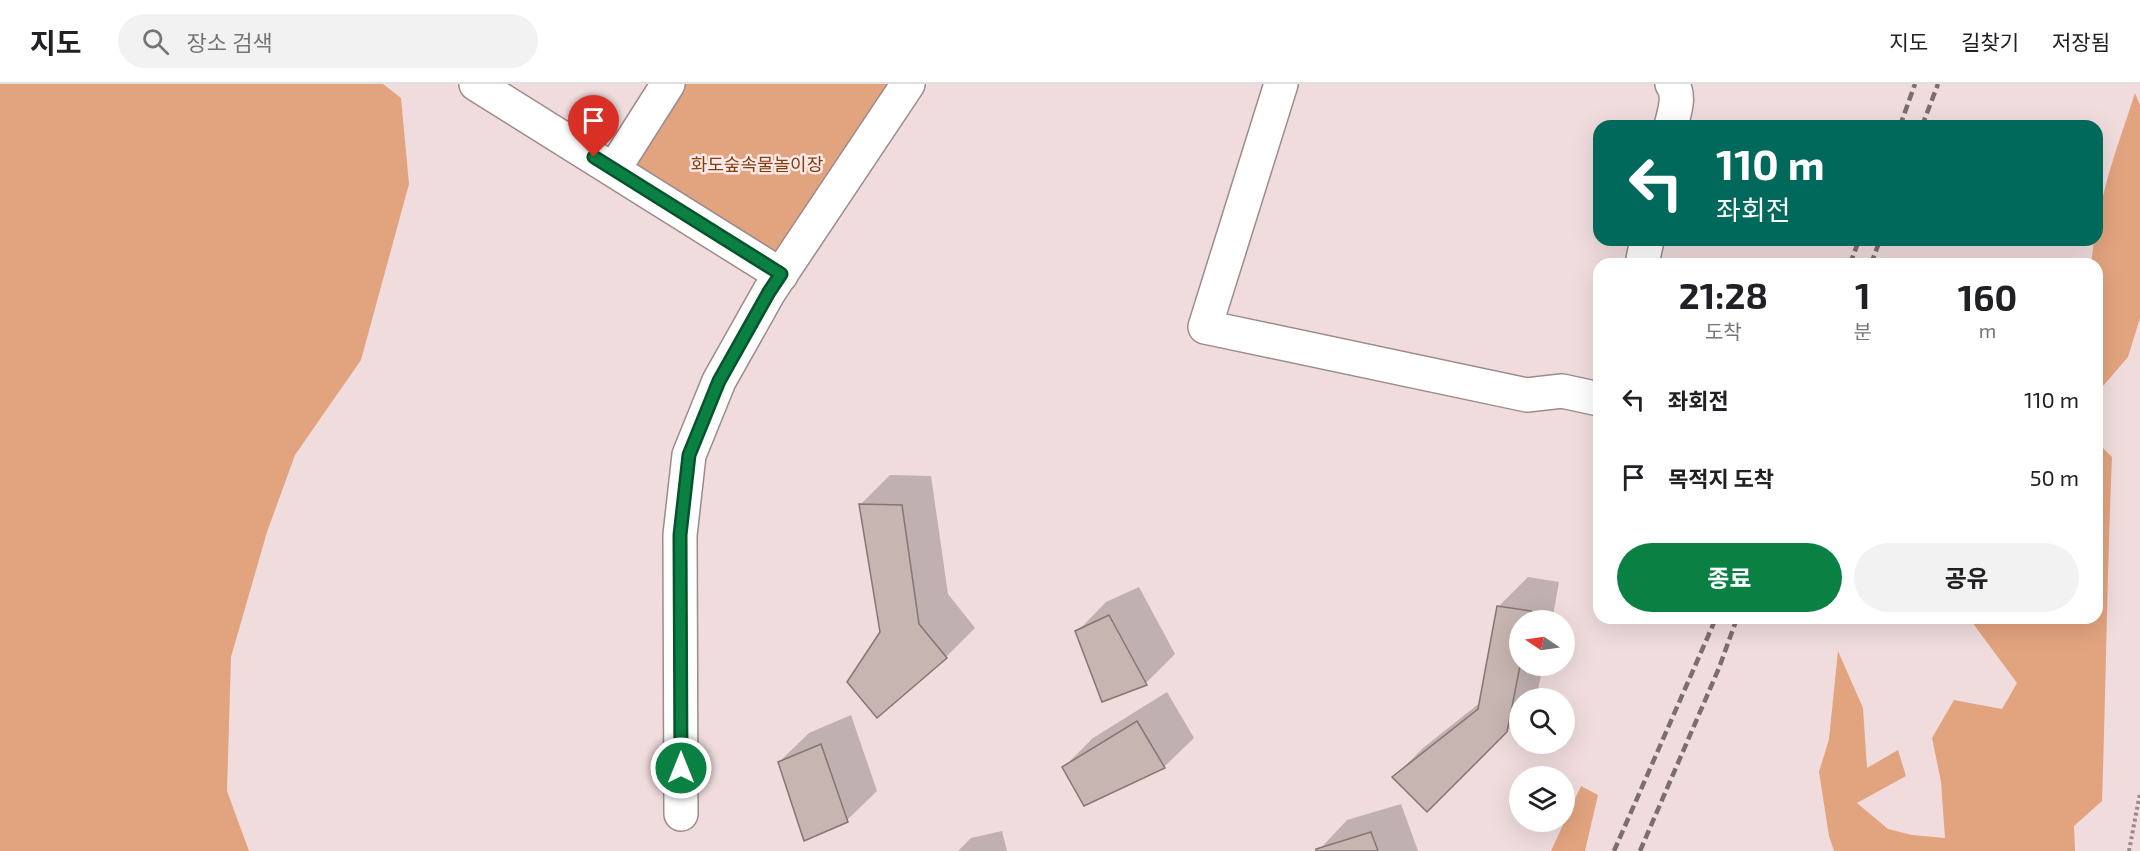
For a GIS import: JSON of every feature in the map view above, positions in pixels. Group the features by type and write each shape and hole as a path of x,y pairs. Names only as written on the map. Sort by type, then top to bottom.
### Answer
{"street":[{"path":"476,84 781,274"},
{"path":"614,169 668,84"},
{"path":"681,814 680,535 689,455 719,381 769,292 908,84"},
{"path":"1281,84 1205,327 1527,395 1562,391 1593,398"},
{"path":"1672,84 1677,97 1672,120"}],"path":[{"path":"2129,851 2140,794"}],"green space":[{"path":"0,84 383,84 401,98 409,184 361,360 295,455 267,532 231,657 227,791 249,851 0,851"},
{"name":"화도숲속물놀이장","path":"667,84 908,84 781,275 614,169"},
{"path":"2135,93 2140,105 2140,318 2128,357 2103,386 2103,258 2092,258 2093,246 2103,246 2103,197"},
{"path":"2103,448 2112,457 2102,801 2074,826 2075,851 1834,851 1829,836 1819,772 1829,739 1838,651 1863,708 1867,768 1898,750 1906,776 1857,803 1888,829 1912,835 1945,838 1941,782 1932,738 1954,700 2002,709 2017,683 1973,624 2103,624"},
{"path":"1581,786 1598,795 1585,851 1551,851 1560,832 1575,832 1575,799"}],"building":[{"path":"859,504 902,505 919,624 947,658 877,718 847,682 880,632"},
{"path":"1497,606 1524,610 1509,610 1509,676 1518,676 1516,688 1509,688 1507,732 1427,812 1392,777 1478,709"},
{"path":"1109,615 1147,685 1102,702 1075,631"},
{"path":"1137,721 1165,768 1084,806 1062,767"},
{"path":"821,744 848,822 804,841 778,762"},
{"path":"1371,832 1378,851 1316,851 1316,849"}],"railway":[{"path":"1902,120 1915,84"},
{"path":"1924,120 1938,84"},
{"path":"1852,258 1857,246"},
{"path":"1873,258 1878,246"},
{"path":"1614,851 1713,624"},
{"path":"1640,851 1719,668 1735,624"}],"route":[{"path":"594,157 781,274 719,381 689,455 680,535 681,768"}]}
